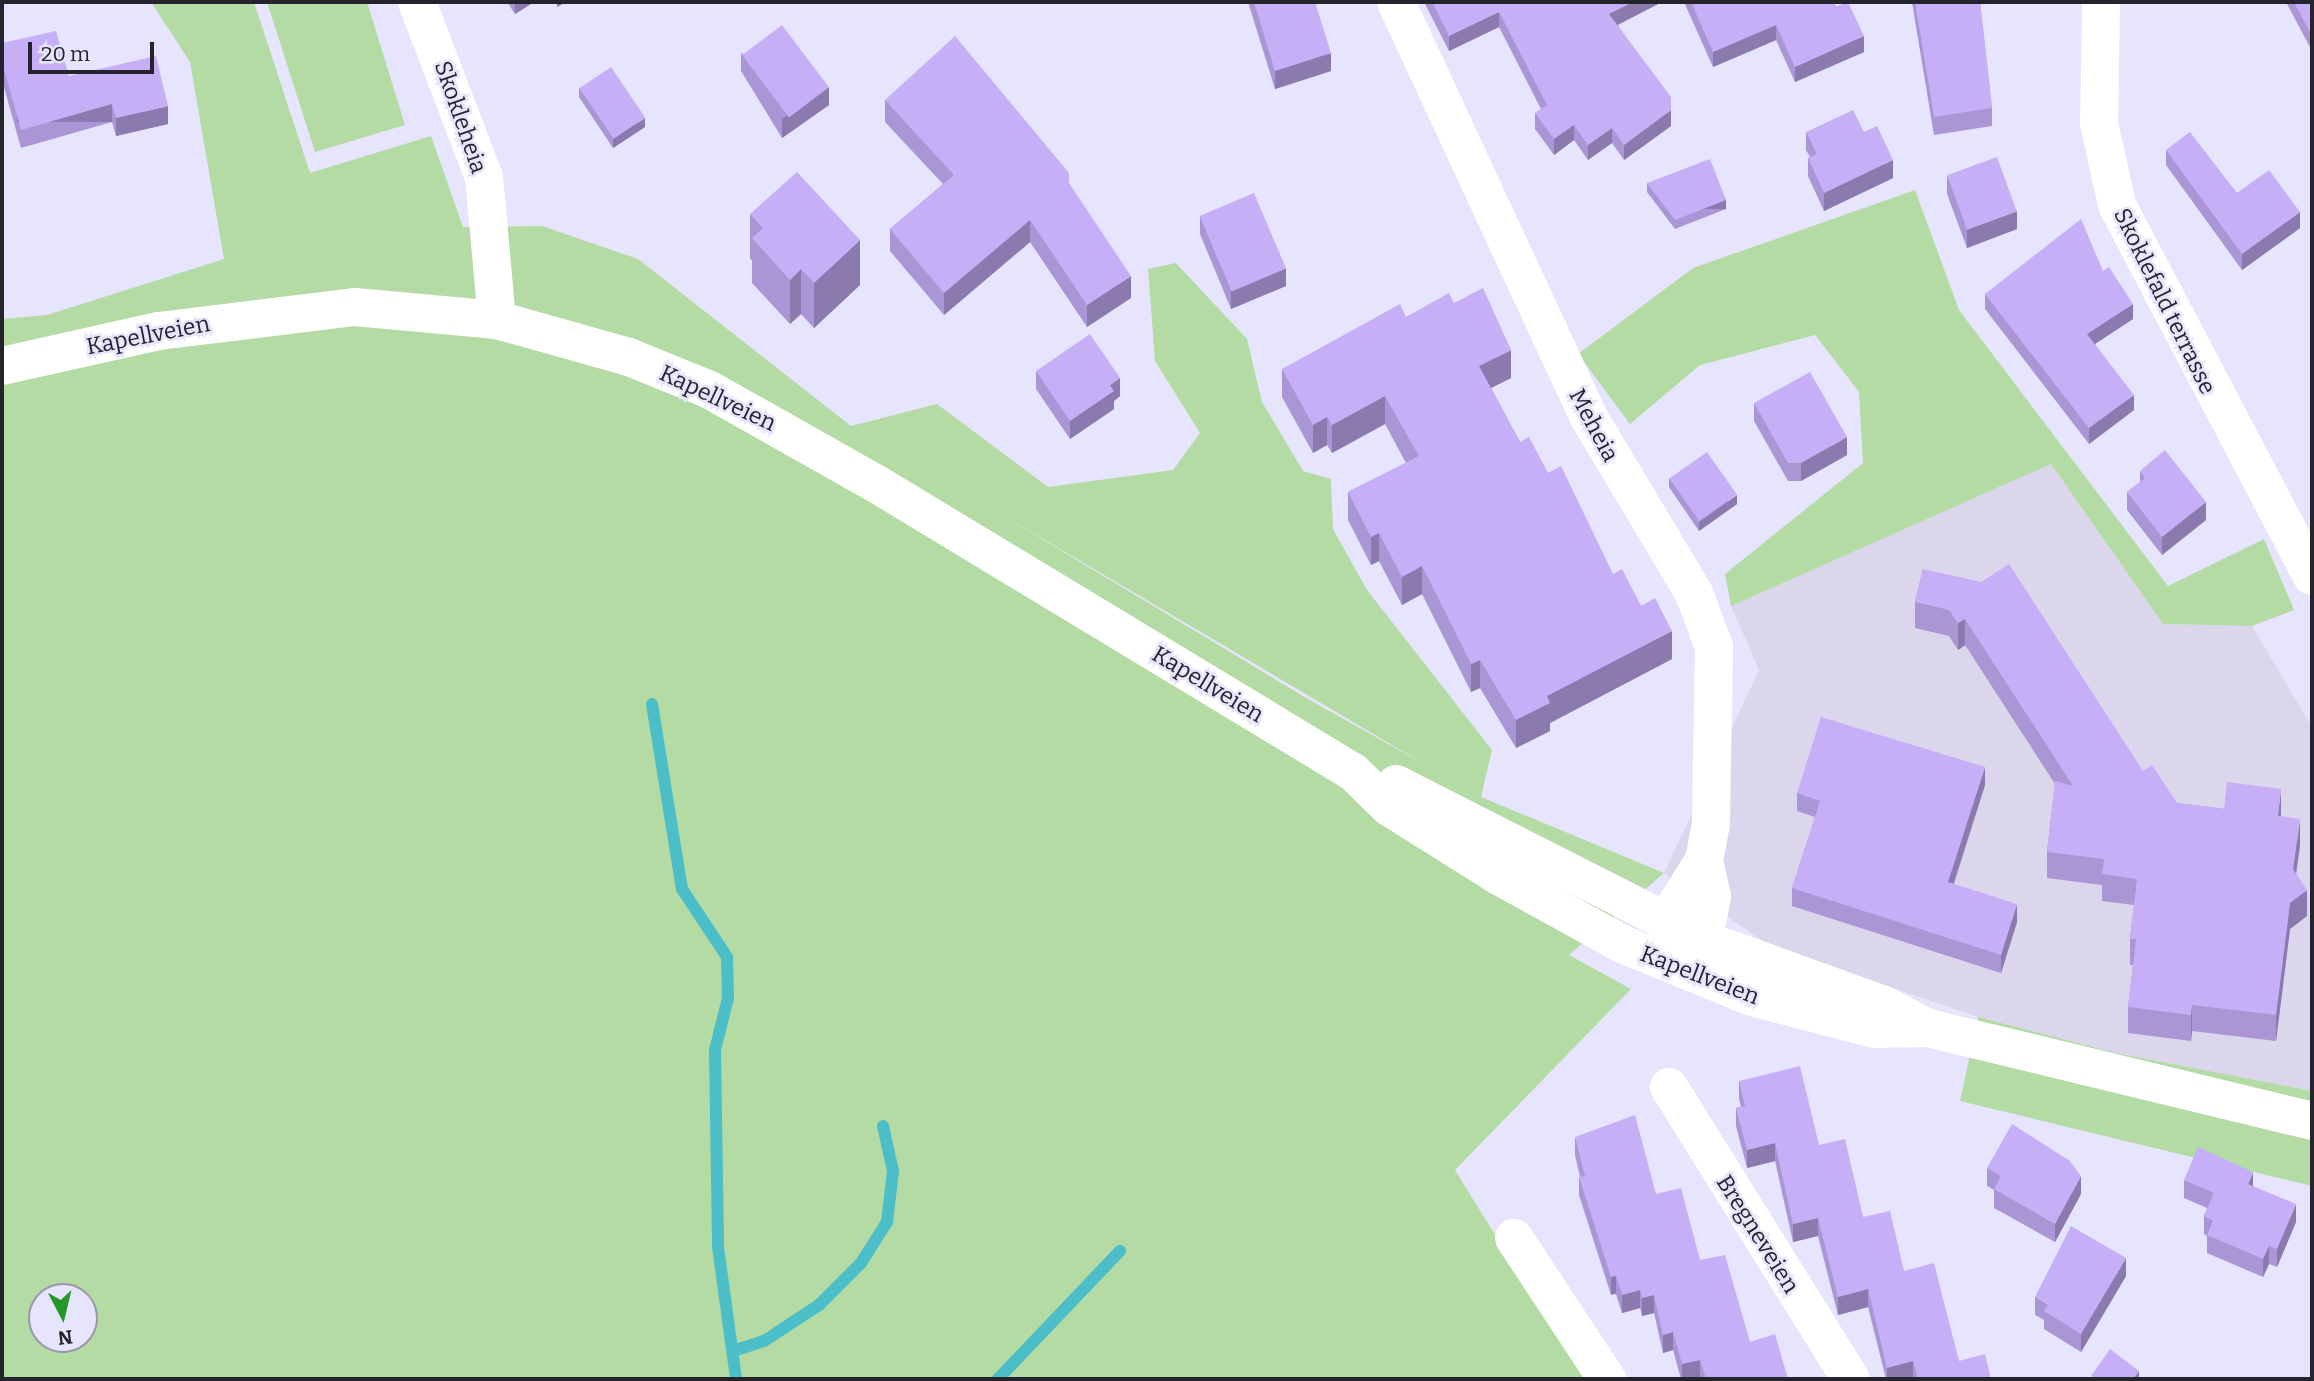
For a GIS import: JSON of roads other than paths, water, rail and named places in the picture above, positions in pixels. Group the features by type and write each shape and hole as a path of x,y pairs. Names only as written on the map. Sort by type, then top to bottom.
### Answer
{"main road":[{"name":"Skokleheia","path":"417,2 484,177 497,320"},
{"name":"Meheia","path":"1396,2 1588,416 1703,612 1717,683 1704,860 1712,896 1699,937 1672,965"},
{"name":"Skoklefald terrasse","path":"2101,2 2099,124 2117,205 2312,576"},
{"name":"Kapellveien","path":"2,366 159,331 286,312 412,309 497,320 629,358 732,402 1353,772 1389,807 1499,876 1672,965 1752,997 1875,1029 1928,1028"},
{"name":"Kapellveien","path":"1353,772 1398,785 1507,846 1699,937 1884,1005 1928,1028 2312,1121"},
{"name":"Meheia","path":"1665,920 1704,860"},
{"path":"1665,920 1672,965"},
{"name":"Bregneveien","path":"1669,1087 1851,1379"},
{"path":"1514,1238 1606,1379"}],"waterway":[{"path":"652,704 682,889 727,957 728,998 715,1050 718,1247 736,1379"},
{"path":"733,1351 764,1341 819,1305 861,1263 887,1222 893,1171 883,1126"},
{"path":"998,1379 1120,1251"}]}
